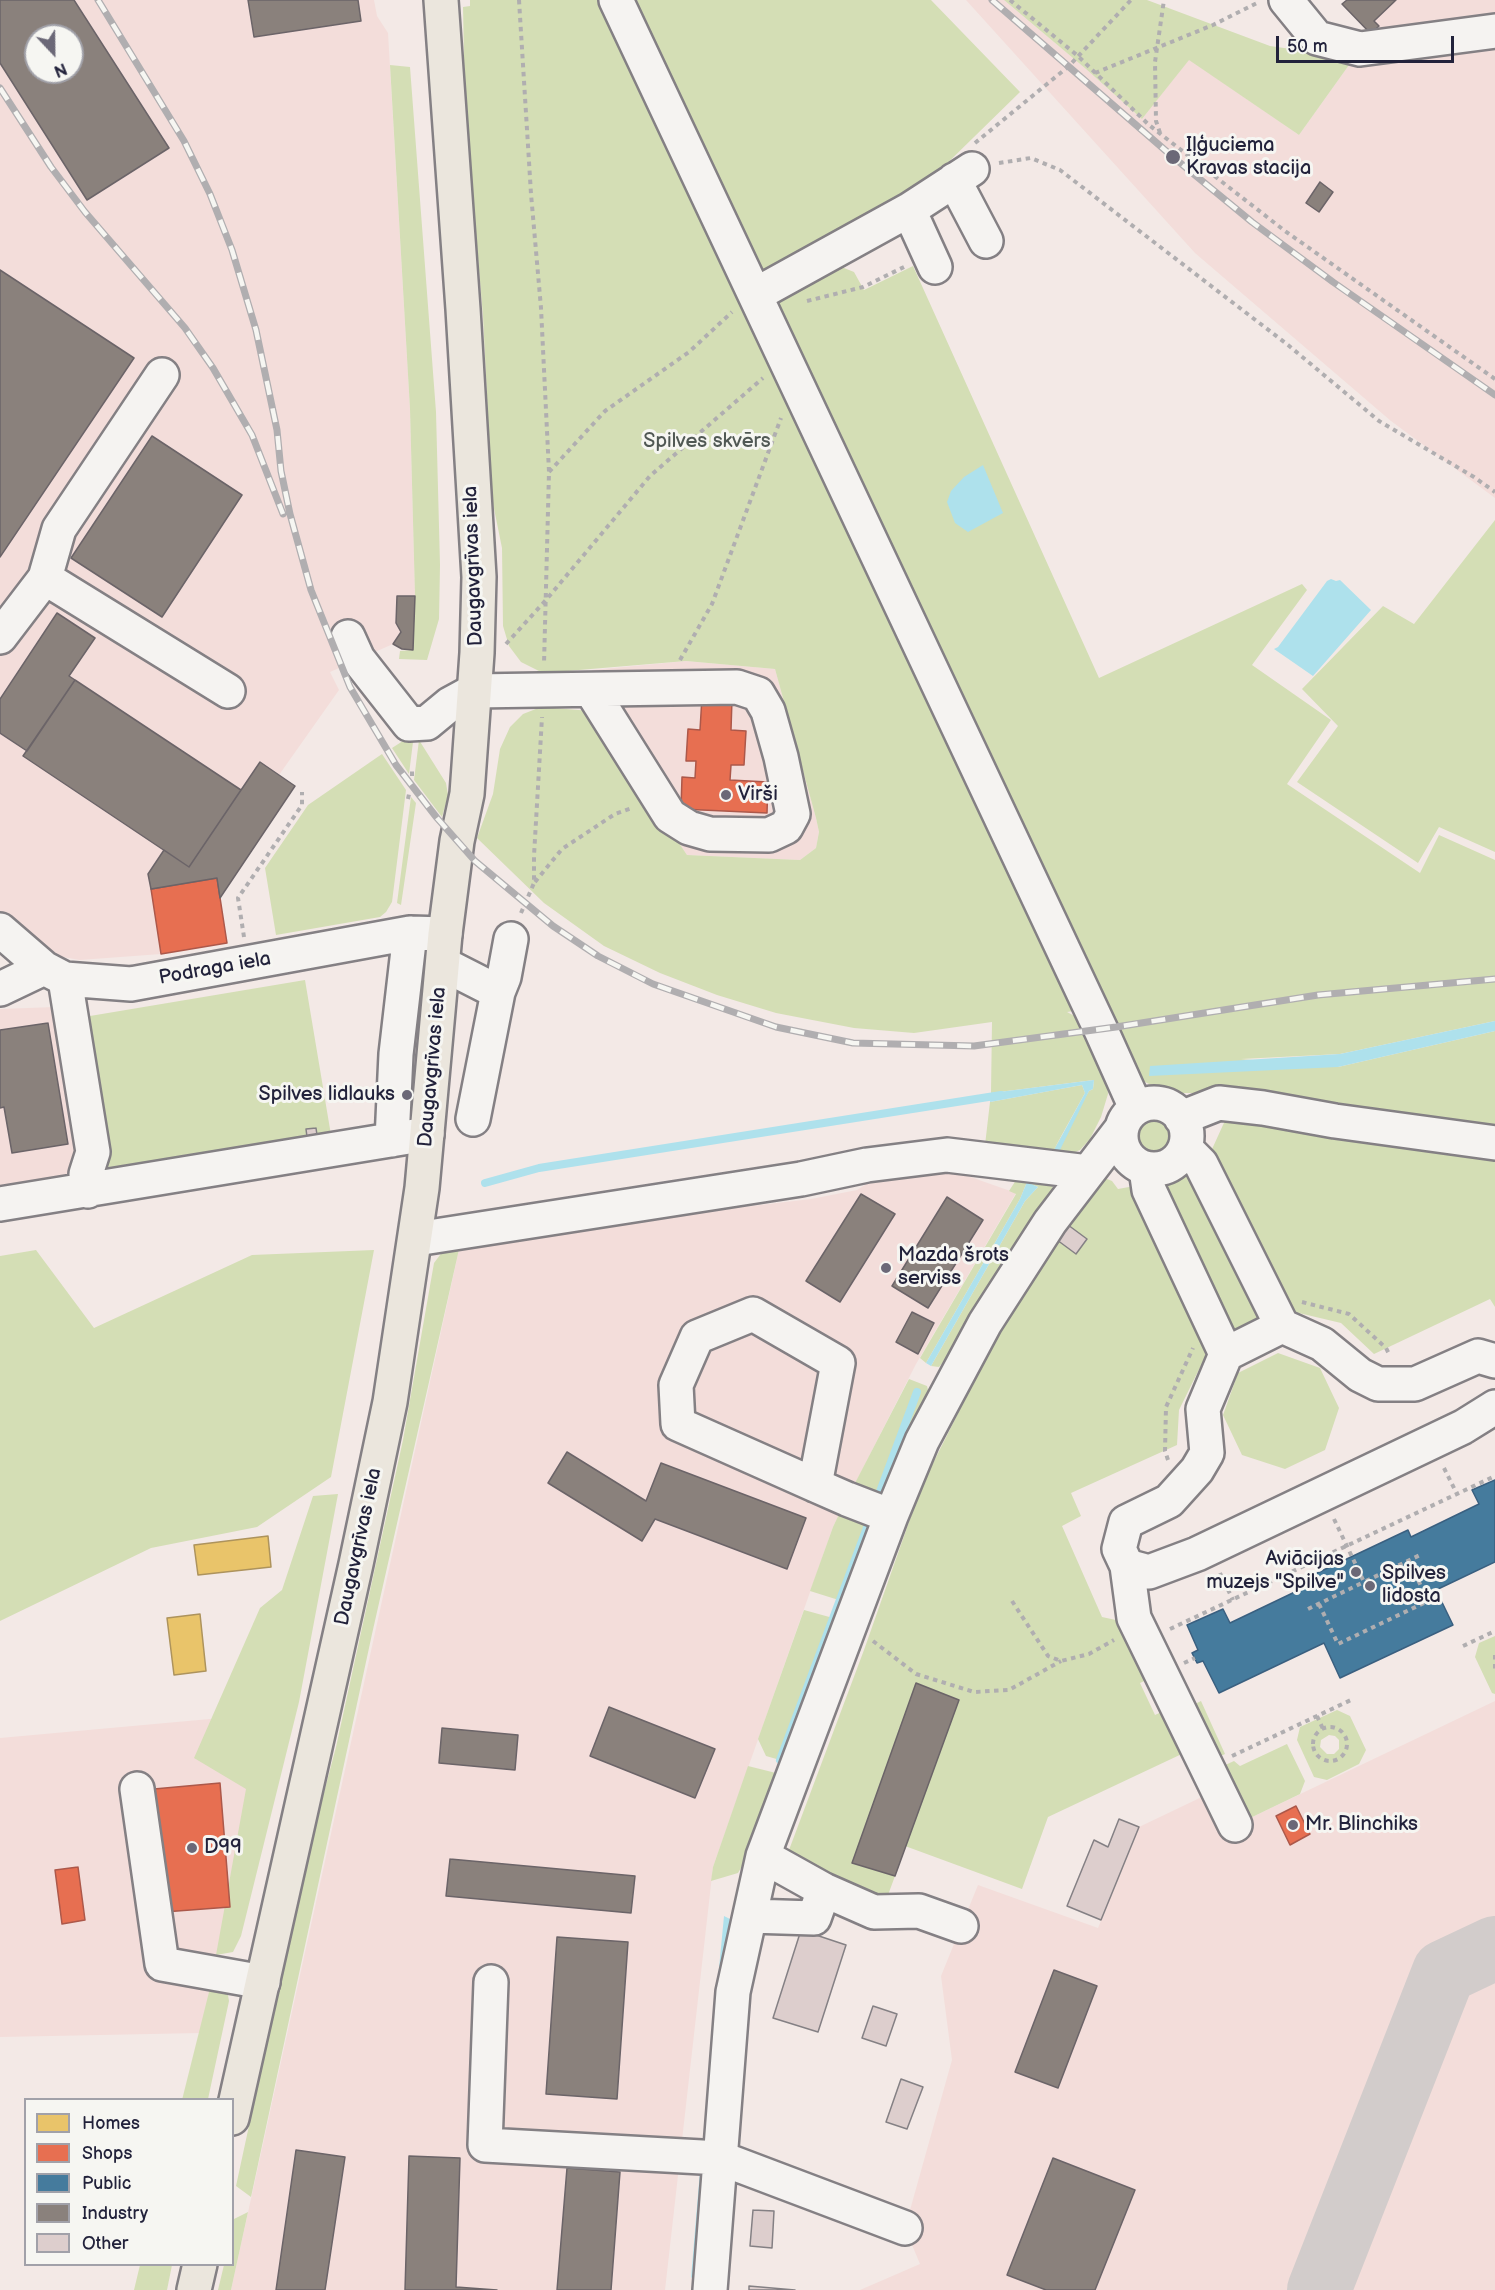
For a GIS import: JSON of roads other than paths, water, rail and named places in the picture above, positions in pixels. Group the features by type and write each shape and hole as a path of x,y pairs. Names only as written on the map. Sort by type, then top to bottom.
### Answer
{"main road":[{"name":"Daugavgrīvas iela","path":"234,2109 390,1402 416,1239 444,949 457,841 467,794 479,577 441,0"},
{"path":"194,2290 200,2266"}],"street":[{"path":"616,0 752,307 790,368 1101,1029 1129,1118 1123,1149 1128,1158 1146,1169 1162,1169 1168,1166 1176,1161 1183,1133 1220,1103 1495,1143"},
{"path":"1286,0 1317,38 1360,49 1495,31"},
{"path":"752,307 963,175 986,241"},
{"path":"909,210 932,261"},
{"path":"2,630 45,578 59,529 162,375"},
{"path":"45,578 228,691"},
{"path":"348,637 358,659 409,724 427,723 450,704 474,691 737,687 758,694 768,711 781,757 793,814 786,827 769,835 710,834 689,828 670,816 591,690"},
{"path":"0,930 55,974 93,1152 86,1174 88,1191"},
{"path":"392,1140 396,1054 410,933"},
{"name":"Podraga iela","path":"55,974 131,984 410,933 444,949"},
{"path":"473,1119 511,939"},
{"path":"444,949 498,992"},
{"path":"0,989 55,974"},
{"path":"710,2290 733,1992 763,1856 891,1516 922,1441 985,1323 1050,1222 1129,1118 1146,1104 1160,1104 1172,1108 1183,1133 1291,1314 1322,1344 1360,1375 1378,1384 1415,1384 1479,1356 1495,1361"},
{"path":"0,1204 427,1134"},
{"path":"416,1239 801,1179 867,1165 947,1155 1088,1172"},
{"path":"1146,1169 1149,1190 1226,1354"},
{"path":"815,1485 838,1363 753,1314 698,1337 676,1385 678,1424 815,1485 891,1516"},
{"path":"1234,1825 1134,1618 1127,1566 1119,1549 1126,1522 1169,1501 1182,1489 1207,1453 1203,1409 1226,1354 1291,1314"},
{"path":"1127,1566 1149,1572 1209,1548 1463,1427 1495,1407"},
{"path":"136,1789 162,1964 263,1982"},
{"path":"763,1856 824,1890 874,1912 919,1911 961,1926"},
{"path":"750,1916 814,1918 824,1890"},
{"path":"490,1982 485,2145 720,2158 905,2228"}],"water":[{"path":"983,465 1003,513 968,532 955,523 947,502 951,491 964,477"},
{"path":"1340,580 1371,610 1313,676 1274,649 1278,647 1327,581"},
{"path":"1495,1021 1495,1031 1338,1067 1149,1076 1150,1066 1340,1054"},
{"path":"1094,1080 1093,1089 1089,1091 1058,1154 1053,1152 1085,1093 1082,1085 990,1102 991,1093"},
{"path":"1027,1182 1038,1187 1025,1201 931,1366 926,1363 1020,1199"},
{"path":"724,1916 730,1919 707,2131 715,2010"},
{"path":"704,2170 698,2271 691,2278 700,2171"}],"waterway":[{"path":"485,1183 539,1168 1001,1095"},
{"path":"878,1497 917,1392"},
{"path":"780,1760 868,1525"}],"railway":[{"path":"98,0 184,141 210,194 232,250 256,330 277,430 281,471 290,514 311,590 350,687 396,765 437,818 475,861 553,926 598,956 653,984 776,1027 853,1043 974,1046 1116,1027 1318,995 1495,979"},
{"path":"992,0 1173,157 1252,222 1333,282 1495,395"},
{"path":"0,88 51,167 85,212 185,328 213,368 252,435 283,514"}],"place":[{"name":"Iļģuciema Kravas stacija","path":"1173,157"},
{"name":"Virši","path":"726,795"},
{"name":"Spilves lidlauks","path":"407,1095"},
{"name":"Mazda šrots serviss","path":"886,1268"},
{"name":"Aviācijas muzejs \"Spilve\"","path":"1356,1572"},
{"name":"Spilves lidosta","path":"1370,1586"},
{"name":"Mr. Blinchiks","path":"1293,1825"},
{"name":"D99","path":"192,1848"}],"park label":[{"name":"Spilves skvērs","path":"707,442"}]}
